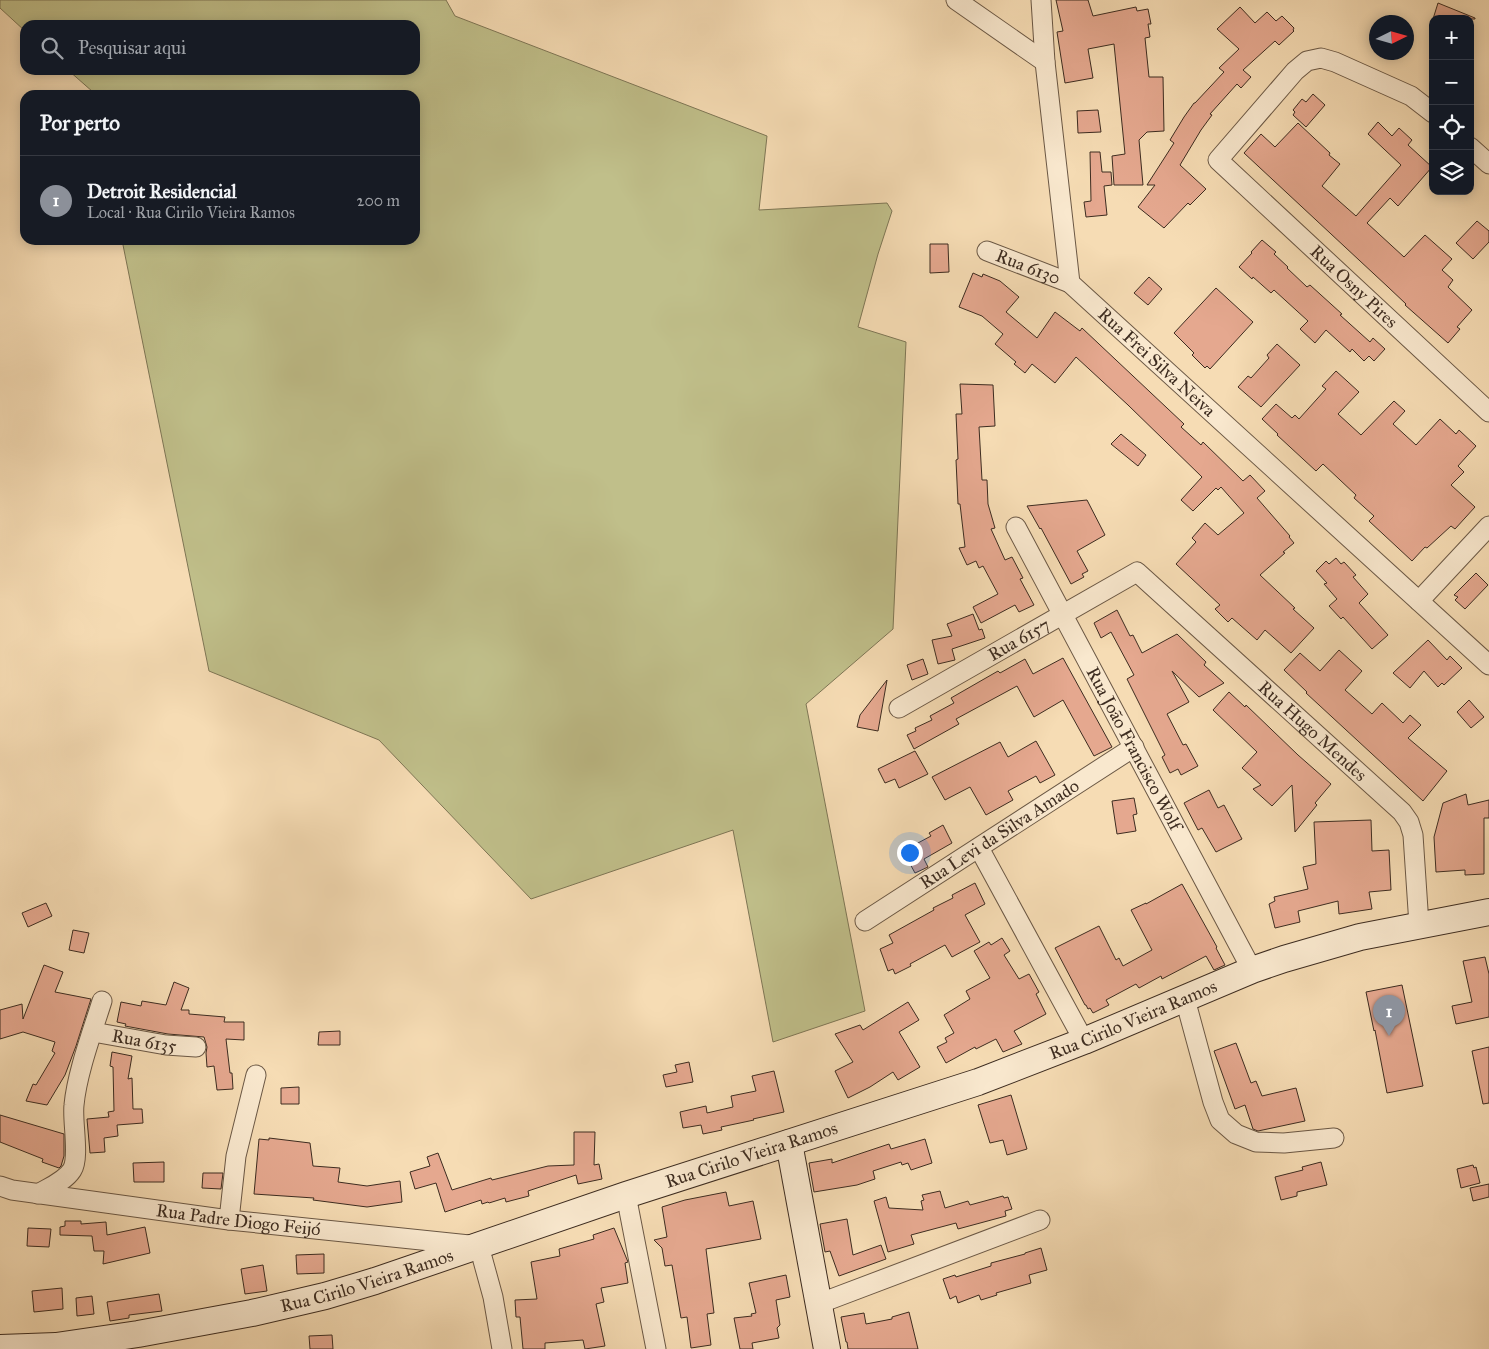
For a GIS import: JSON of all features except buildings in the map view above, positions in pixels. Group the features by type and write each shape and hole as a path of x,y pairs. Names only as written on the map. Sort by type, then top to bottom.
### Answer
{"main road":[{"name":"Rua Cirilo Vieira Ramos","path":"0,1348 138,1341 324,1296 375,1281 626,1195 978,1082 1084,1041 1252,970 1284,959 1360,937 1489,912"},
{"path":"789,1143 826,1349"}],"street":[{"path":"956,0 1045,62"},
{"path":"1041,0 1045,62 1070,283"},
{"name":"Rua Osny Pires","path":"1429,110 1411,96 1350,68 1321,58 1307,61 1295,71 1218,160 1489,412"},
{"path":"1473,150 1489,164"},
{"name":"Rua 6130","path":"987,251 1070,283"},
{"name":"Rua Frei Silva Neiva","path":"1070,283 1489,665"},
{"path":"1419,601 1489,526"},
{"name":"Rua João Francisco Wolf","path":"1016,527 1252,970"},
{"name":"Rua 6157","path":"900,708 1137,572"},
{"name":"Rua Hugo Mendes","path":"1137,572 1402,812 1409,822 1413,835 1419,925"},
{"name":"Rua Levi da Silva Amado","path":"865,921 1134,747"},
{"path":"979,848 1084,1041"},
{"path":"1185,999 1213,1102 1220,1120 1236,1134 1256,1142 1284,1143 1334,1138"},
{"path":"38,1194 65,1179 74,1168 76,1155 73,1107 76,1089 102,1001"},
{"name":"Rua 6135","path":"93,1032 166,1045 196,1047"},
{"path":"229,1220 236,1156 256,1075"},
{"name":"Rua Padre Diogo Feijó","path":"0,1186 38,1194 229,1220 479,1246"},
{"path":"626,1195 656,1349"},
{"path":"818,1304 1040,1220"},
{"path":"479,1246 493,1297 502,1349"}],"shaded area":[{"path":"0,0 446,0 455,16 767,136 759,210 887,203 892,211 858,327 906,342 893,629 806,704 865,1011 773,1042 733,830 531,899 379,740 209,671 123,245 420,245 420,90 91,90 74,75 420,75 420,20 20,20 20,26 0,8"}],"place":[{"name":"Detroit Residencial","path":"1389,1036"}]}
